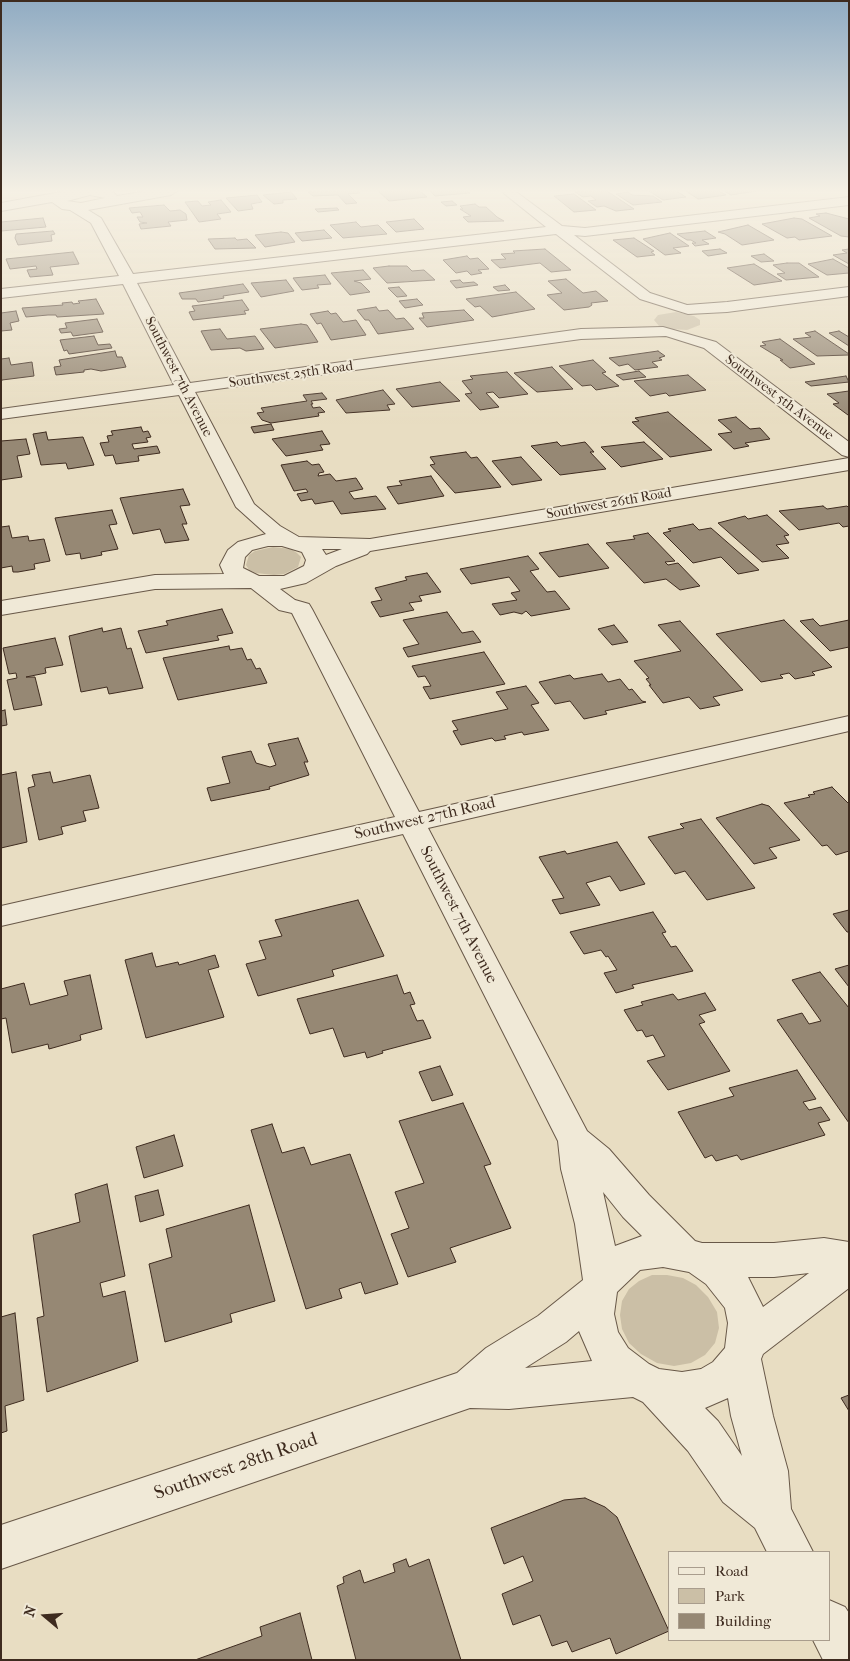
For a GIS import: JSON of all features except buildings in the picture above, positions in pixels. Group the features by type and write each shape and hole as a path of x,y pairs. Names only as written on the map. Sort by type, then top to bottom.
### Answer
{"street":[{"name":"Southwest 7th Avenue","path":"122,269 246,507 274,530 315,554 317,560 311,570"},
{"path":"1,294 220,269"},
{"path":"609,269 645,296 709,317 710,332"},
{"path":"685,309 738,306 849,291"},
{"path":"645,296 644,315 646,325 667,332"},
{"path":"733,322 849,304"},
{"name":"Southwest 25th Road","path":"581,334 661,308 685,309"},
{"name":"Southwest 25th Road","path":"1,414 581,334 667,332"},
{"name":"Southwest 5th Avenue","path":"667,332 710,332 849,451"},
{"name":"Southwest 26th Road","path":"253,581 286,582 370,545 849,464"},
{"path":"246,507 244,533 237,552 231,559 233,571 253,581 288,605 301,609 311,570"},
{"name":"Southwest 26th Road","path":"237,552 267,540 370,545"},
{"path":"155,582 237,552"},
{"path":"1,608 155,582 253,581"},
{"name":"Southwest 7th Avenue","path":"301,609 575,1141 579,1169 593,1224 600,1287"},
{"name":"Southwest 27th Road","path":"1,916 849,723"},
{"name":"Southwest 7th Avenue","path":"575,1141 597,1159 636,1206 692,1257"},
{"path":"790,1551 770,1512 738,1487 703,1436 646,1383 614,1361 600,1338 595,1314 600,1287 613,1269 627,1258 644,1252 663,1250 692,1257 774,1260 824,1255 849,1259"},
{"path":"692,1257 719,1272 733,1287 743,1304 747,1323 744,1351 752,1416 768,1472 770,1512"},
{"path":"646,1383 682,1392 707,1388 727,1376 744,1351 849,1266"},
{"name":"Southwest 28th Road","path":"470,1388 500,1361 552,1329 600,1287"},
{"name":"Southwest 28th Road","path":"1,1547 470,1388 509,1389 581,1381 646,1383"},
{"path":"830,1625 848,1660"}],"green space":[{"path":"676,312 694,316 700,320 700,325 687,330 672,329 659,326 654,320 658,315"},
{"path":"273,547 291,549 297,553 301,557 298,567 284,574 274,575 256,573 249,570 246,565 249,555 255,551"},
{"path":"652,1275 683,1278 696,1285 708,1297 717,1312 719,1328 715,1343 705,1355 691,1363 674,1366 657,1363 641,1354 629,1343 622,1329 620,1315 622,1301 629,1289 639,1281"}]}
